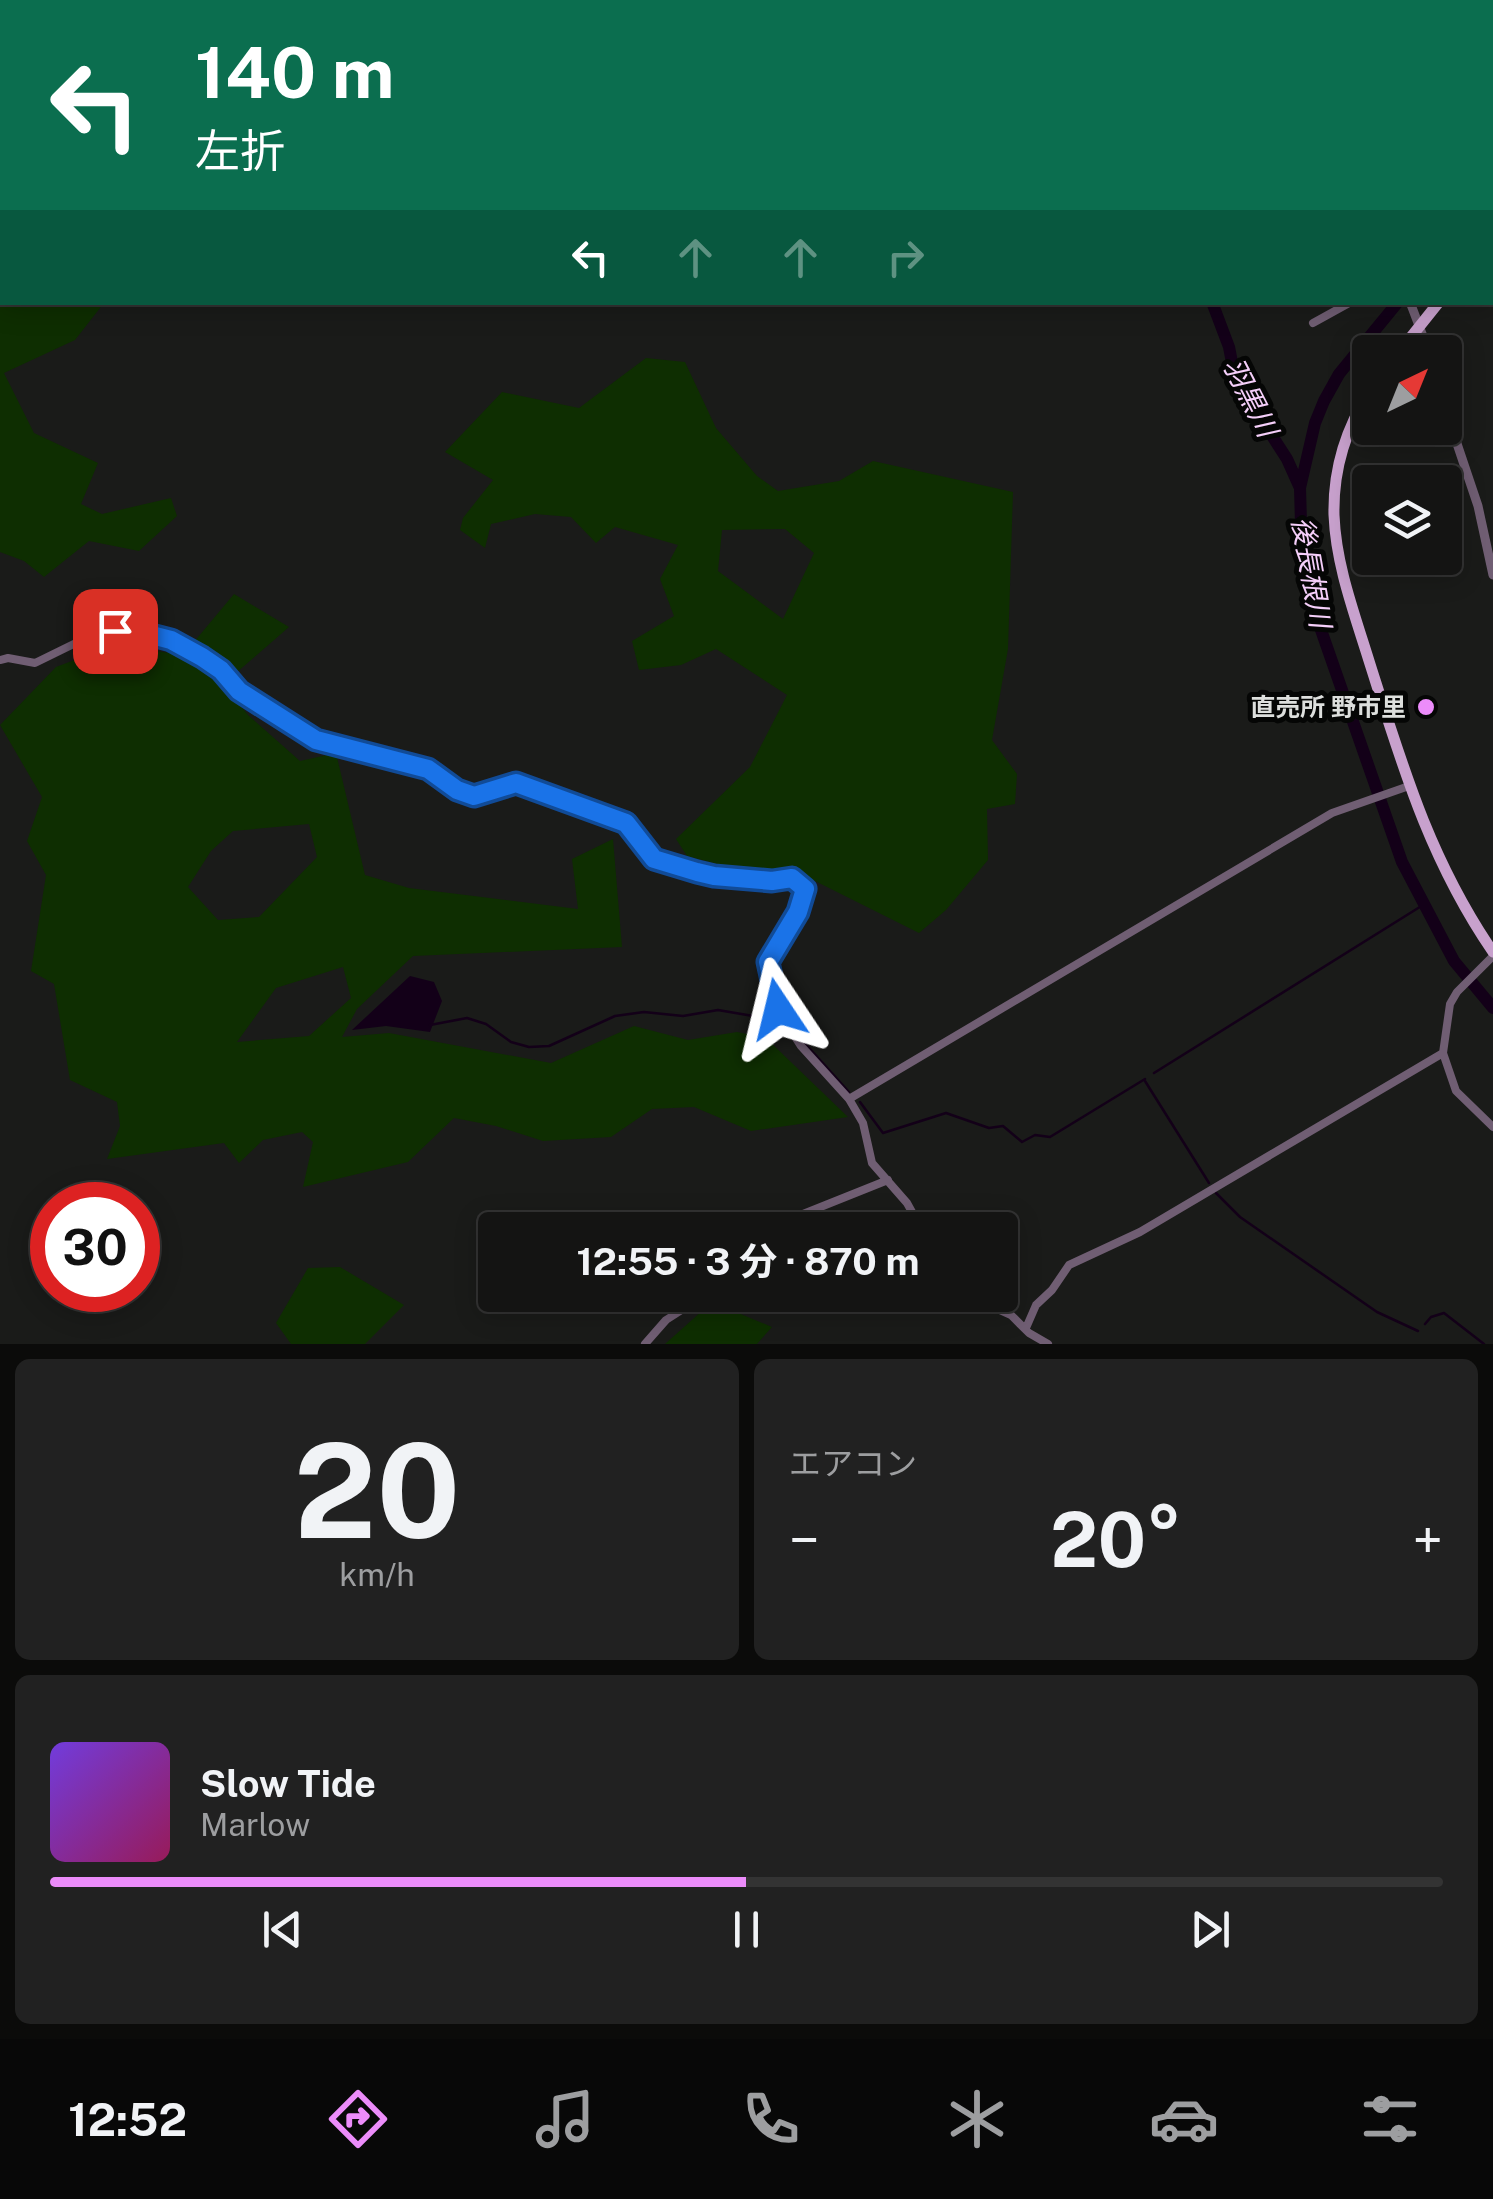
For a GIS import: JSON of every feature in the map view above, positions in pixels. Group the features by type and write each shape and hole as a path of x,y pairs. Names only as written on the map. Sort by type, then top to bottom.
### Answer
{"main road":[{"path":"1414,335 1437,305"},
{"path":"1352,431 1340,457 1334,500 1350,598 1433,849 1463,908 1493,954"}],"street":[{"path":"1313,323 1346,305"},
{"path":"1411,305 1424,335"},
{"path":"1457,445 1478,506 1493,575"},
{"path":"0,660 36,663 88,637 115,631 171,640 221,670 239,691 316,740 428,769 457,790 474,796 516,783 626,823 654,859 697,872 734,878 792,878 805,889 798,912 768,962 778,1009 801,1046 849,1099 863,1123 872,1163 912,1212"},
{"path":"849,1099 1262,852 1332,813 1410,786"},
{"path":"1493,954 1450,1004 1442,1052 1456,1091 1493,1127"},
{"path":"1026,1328 1036,1305 1070,1266 1140,1232 1442,1052"},
{"path":"808,1212 888,1180"},
{"path":"645,1344 678,1312"},
{"path":"1004,1312 1048,1344"}],"green space":[{"path":"0,305 102,305 75,340 4,373 34,433 98,463 81,504 102,514 171,498 177,516 139,551 89,541 44,577 24,561 0,552"},
{"path":"646,358 685,362 716,428 757,476 778,491 839,481 873,461 1013,492 1008,649 992,740 1017,774 1015,804 987,809 988,860 946,910 919,933 795,871 741,870 687,856 676,839 750,767 787,695 716,649 681,665 639,670 632,641 674,616 660,579 678,545 615,527 596,543 571,517 535,514 491,524 485,548 460,530 463,518 493,480 445,452 502,392 579,408","holes":["785,529 814,553 783,619 718,571 722,530"]},
{"path":"234,594 289,627 236,673 230,692 248,715 300,761 336,753 365,875 409,888 578,909 572,859 613,839 622,947 413,956 357,1009 342,1037 389,1033 551,1063 634,1026 688,1040 737,1032 766,1038 848,1117 751,1131 694,1107 652,1109 611,1137 543,1141 454,1118 408,1162 303,1187 313,1142 302,1132 263,1140 239,1163 224,1143 107,1159 120,1126 117,1102 70,1080 54,984 31,971 46,875 27,841 42,797 0,725 56,667 114,645 183,655","holes":["309,824 317,857 259,917 218,920 188,887 211,851 233,831","343,967 351,998 309,1036 237,1042 276,988"]},
{"path":"340,1267 404,1305 365,1344 291,1344 276,1323 308,1268"},
{"path":"701,1312 736,1312 772,1327 757,1344 665,1344"}],"shaded area":[{"path":"410,976 434,982 442,1001 430,1032 386,1026 352,1030"}],"waterway":[{"name":"羽黒川","path":"1213,305 1229,347 1235,378 1287,459 1300,488"},
{"name":"後長根川","path":"1396,305 1339,374 1324,401 1300,488 1301,523 1313,607 1402,862 1454,961 1493,1008"},
{"path":"1154,1073 1423,905"},
{"path":"783,1004 789,1021"},
{"path":"430,1025 467,1018 486,1024 511,1042 529,1047 549,1046 615,1016 644,1012 683,1016 718,1010 753,1016 773,1008"},
{"path":"802,1040 849,1092"},
{"path":"860,1102 883,1133 946,1113 989,1128 1003,1126 1022,1142 1035,1135 1050,1137 1145,1079"},
{"path":"1145,1081 1209,1183"},
{"path":"1216,1193 1240,1217 1377,1312 1418,1331"},
{"path":"1425,1324 1431,1317 1444,1313 1484,1344"}],"place":[{"name":"直売所 野市里","path":"1426,707"}],"route":[{"path":"115,631 171,640 221,670 239,691 316,740 428,769 457,790 474,796 516,783 626,823 654,859 697,872 772,881 792,878 805,889 798,912 768,962 778,1009"}]}
